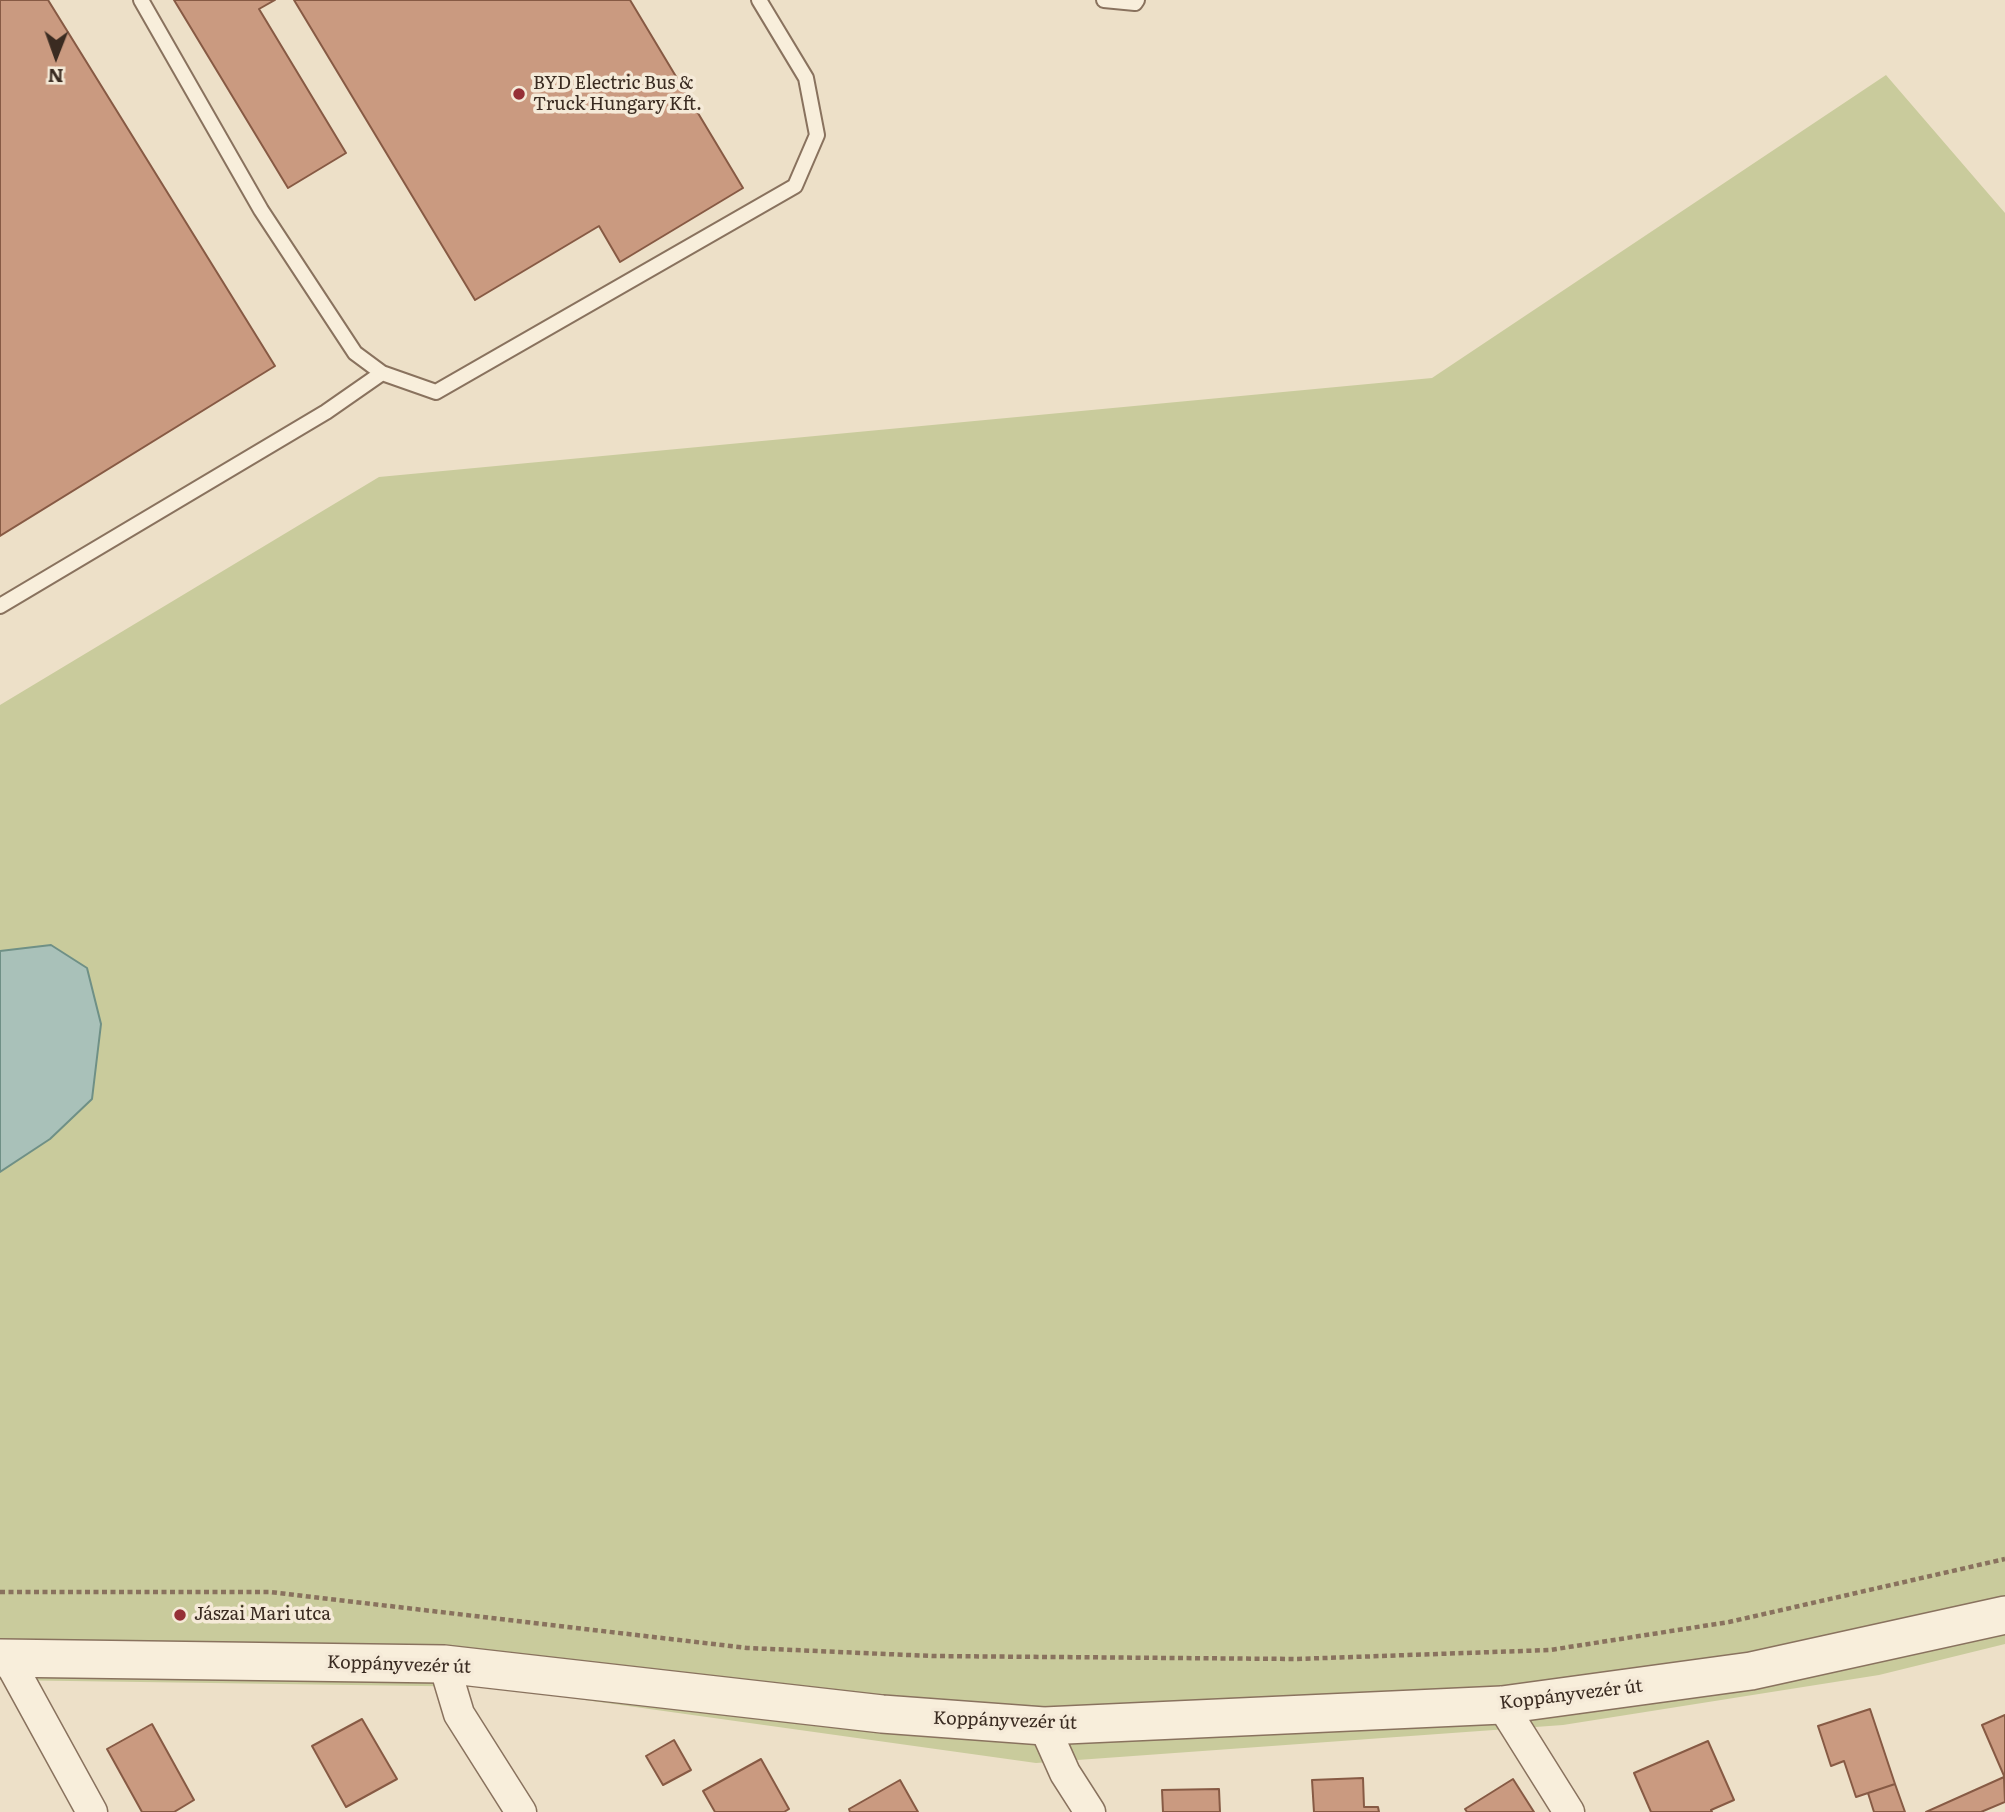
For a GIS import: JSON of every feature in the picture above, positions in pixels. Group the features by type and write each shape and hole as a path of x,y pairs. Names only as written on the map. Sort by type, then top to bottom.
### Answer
{"street":[{"name":"Koppányvezér út","path":"4,1659 444,1664 882,1714 1044,1726 1502,1705 1751,1671 2005,1615"},
{"path":"4,1659 92,1812"},
{"path":"444,1664 459,1714 521,1812"},
{"path":"1502,1705 1569,1812"},
{"path":"1044,1726 1065,1773 1090,1812"}],"lane":[{"path":"141,0 261,210 355,353 382,373 436,391 795,186 817,135 806,78 759,0"},
{"path":"1104,0 1135,3 1137,0"},
{"path":"0,606 326,412 382,373"}],"path":[{"path":"0,1592 270,1592 747,1648 932,1656 1296,1659 1550,1650 1729,1622 2005,1559"}],"green space":[{"path":"1886,75 2005,213 2005,1644 1879,1675 1563,1725 1036,1763 492,1687 0,1680 0,705 379,477 1432,378"}],"water":[{"path":"51,945 87,968 101,1024 92,1099 50,1139 0,1172 0,951"}],"building":[{"path":"0,0 48,0 275,366 0,536"},
{"path":"174,0 275,0 259,9 346,153 288,188"},
{"name":"BYD Electric Bus & Truck Hungary Kft.","path":"294,0 630,0 743,188 620,262 599,226 475,300"},
{"path":"1870,1709 1895,1784 1856,1797 1844,1761 1831,1766 1818,1726"},
{"path":"2005,1715 2005,1778 1982,1725"},
{"path":"362,1719 397,1779 346,1807 312,1746"},
{"path":"152,1724 194,1800 174,1812 142,1812 107,1749"},
{"path":"674,1740 691,1770 663,1785 646,1756"},
{"path":"1708,1741 1734,1800 1711,1810 1712,1812 1651,1812 1634,1773"},
{"path":"761,1759 789,1809 784,1812 715,1812 703,1791"},
{"path":"2004,1777 2005,1802 1981,1812 1926,1812"},
{"path":"1363,1778 1364,1807 1378,1807 1379,1812 1314,1812 1312,1780"},
{"path":"1513,1779 1534,1812 1467,1812 1465,1809"},
{"path":"900,1780 918,1812 850,1812 849,1809"},
{"path":"1895,1784 1905,1812 1874,1812 1868,1793"},
{"path":"1219,1789 1220,1812 1163,1812 1162,1790"}],"place":[{"name":"BYD Electric Bus & Truck Hungary Kft.","path":"519,94"},
{"name":"Jászai Mari utca","path":"180,1615"}]}
